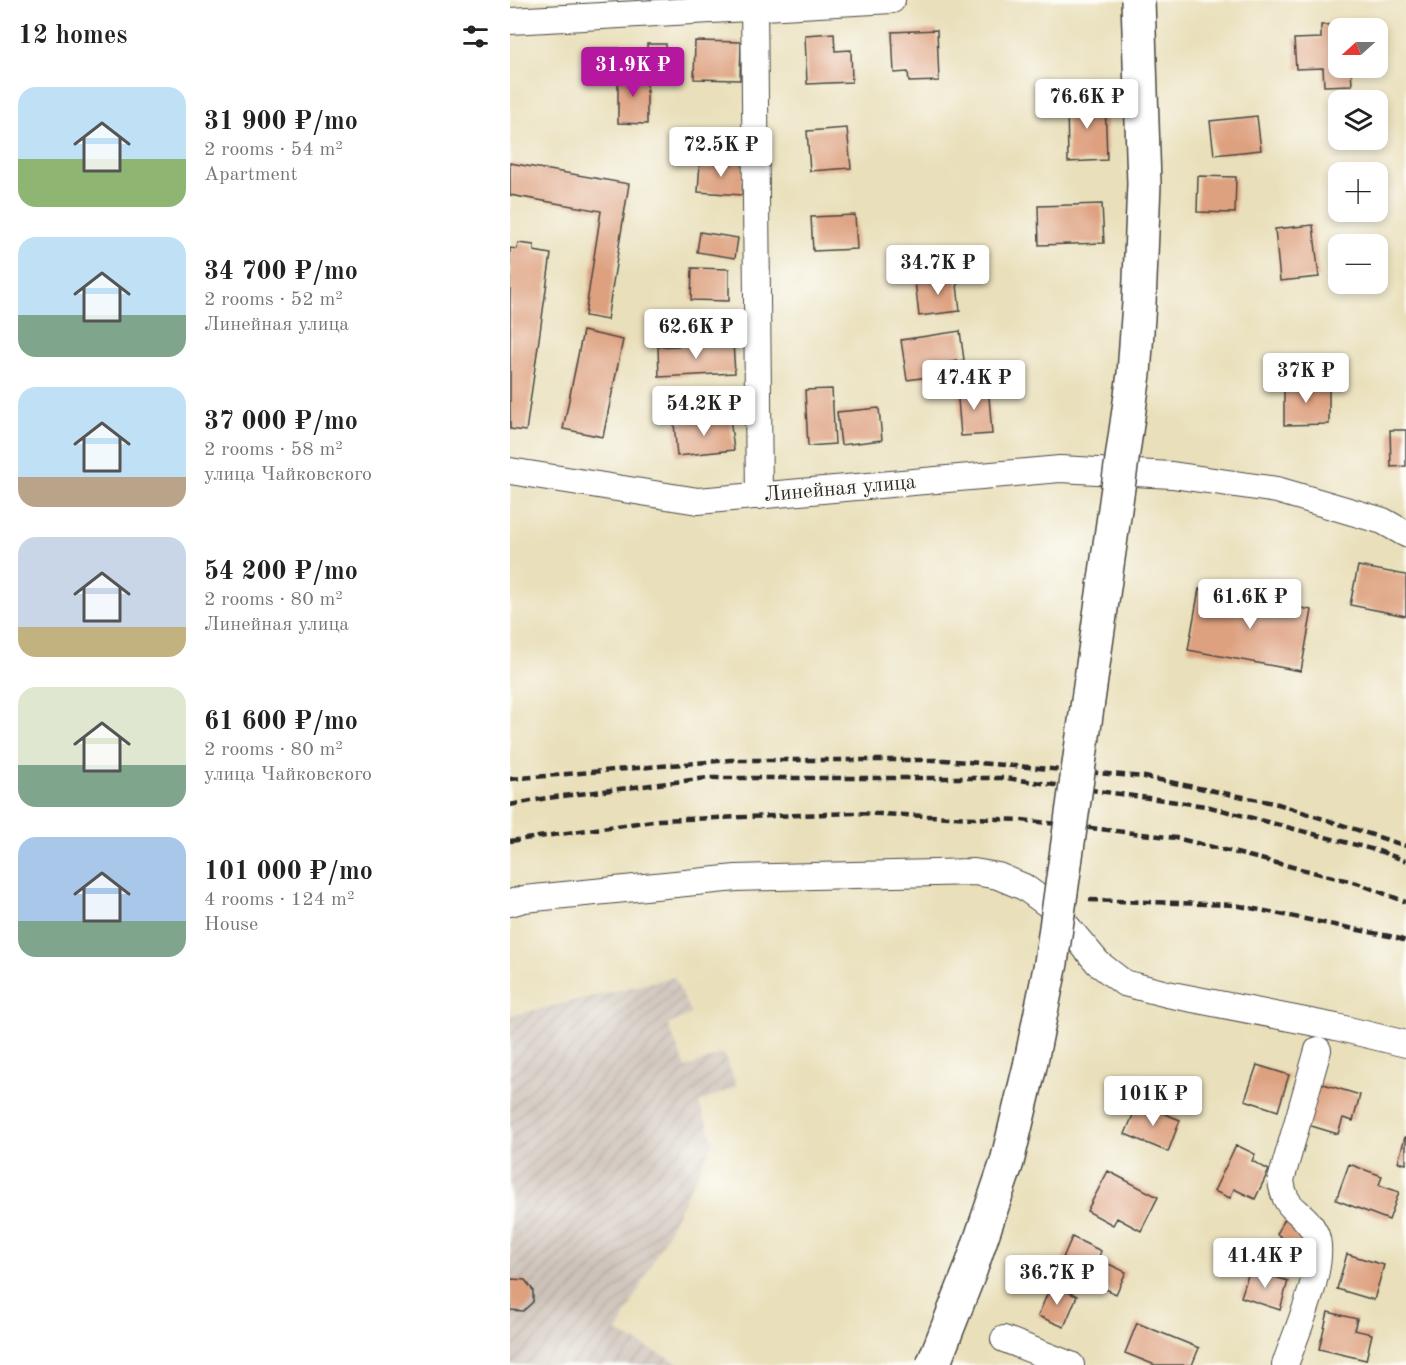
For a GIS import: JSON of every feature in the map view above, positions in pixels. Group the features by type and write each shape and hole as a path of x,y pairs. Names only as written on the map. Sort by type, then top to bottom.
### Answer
{"street":[{"path":"510,21 754,4 892,0"},
{"path":"933,1365 970,1271 1007,1162 1051,963 1134,374 1144,184 1138,0"},
{"path":"754,4 759,496"},
{"name":"Линейная улица","path":"510,471 698,501 1060,470 1172,475 1277,490 1383,521 1406,534"},
{"path":"510,903 524,899 736,878 974,872 998,876 1024,887 1050,906 1098,963 1124,983 1167,994 1336,1027 1406,1044"},
{"path":"1285,1365 1317,1268 1320,1248 1315,1233 1306,1219 1292,1208 1283,1196 1281,1180 1318,1050"},
{"path":"1004,1339 1071,1365"}],"shaded area":[{"path":"674,977 691,1014 668,1025 686,1068 723,1053 737,1086 699,1103 714,1141 617,1332 682,1365 510,1365 510,1016"}],"building":[{"path":"1321,25 1328,25 1328,78 1352,78 1352,85 1324,86 1323,68 1296,69 1294,39 1321,38"},
{"path":"937,30 939,81 909,82 908,72 894,73 892,32"},
{"path":"834,33 835,51 851,50 852,82 807,84 805,35"},
{"path":"695,41 741,42 740,80 694,79"},
{"path":"647,44 666,44 667,71 647,72"},
{"path":"590,48 619,48 620,68 590,68"},
{"path":"618,72 647,72 647,124 618,123"},
{"path":"1105,99 1107,160 1068,162 1067,100"},
{"path":"1257,116 1261,150 1214,155 1210,121"},
{"path":"847,128 851,168 810,171 807,131"},
{"path":"700,162 744,164 742,195 698,192"},
{"path":"510,163 629,184 607,320 585,316 601,211 510,195"},
{"path":"1198,176 1236,177 1235,213 1197,212"},
{"path":"1102,204 1104,243 1039,245 1038,206"},
{"path":"855,215 857,249 813,251 811,217"},
{"path":"1313,225 1319,277 1280,281 1275,229"},
{"path":"700,232 738,238 735,258 697,252"},
{"path":"518,243 534,245 534,251 551,254 526,431 510,429 510,248 517,249"},
{"path":"692,268 729,269 729,301 691,300"},
{"path":"956,276 960,311 919,316 915,281"},
{"path":"583,331 623,340 603,437 563,429"},
{"path":"960,331 964,360 926,366 928,377 907,380 901,340"},
{"path":"733,343 735,373 659,377 658,347"},
{"path":"1329,384 1329,424 1284,425 1284,385"},
{"path":"988,385 992,434 961,436 957,387"},
{"path":"832,389 835,444 808,446 805,390"},
{"path":"879,408 882,440 841,445 837,412"},
{"path":"730,418 734,450 677,456 674,423"},
{"path":"1390,430 1406,430 1406,466 1391,467"},
{"path":"1358,566 1406,575 1406,616 1350,605"},
{"path":"1199,589 1312,610 1301,671 1188,650"},
{"path":"1257,1065 1289,1075 1278,1111 1245,1100"},
{"path":"1320,1083 1360,1095 1353,1121 1343,1118 1338,1134 1308,1125"},
{"path":"1138,1103 1180,1120 1168,1152 1125,1134"},
{"path":"1406,1137 1406,1164 1398,1162"},
{"path":"1236,1145 1255,1154 1252,1161 1269,1170 1255,1199 1234,1189 1230,1198 1214,1191"},
{"path":"1349,1164 1382,1176 1379,1185 1399,1192 1389,1220 1336,1200"},
{"path":"1108,1171 1158,1197 1141,1231 1117,1218 1113,1225 1087,1211"},
{"path":"1287,1215 1313,1229 1296,1260 1277,1249 1283,1238 1277,1234"},
{"path":"1072,1237 1101,1251 1098,1259 1126,1272 1116,1294 1059,1267"},
{"path":"1347,1254 1384,1265 1374,1300 1337,1289"},
{"path":"1250,1269 1288,1281 1280,1310 1241,1297"},
{"path":"512,1279 525,1280 533,1290 533,1302 523,1311 510,1310 510,1281"},
{"path":"1051,1285 1077,1296 1064,1327 1038,1316"},
{"path":"1328,1312 1357,1319 1354,1330 1372,1334 1366,1360 1319,1349"},
{"path":"1137,1323 1199,1348 1192,1365 1155,1365 1125,1353"}],"railway":[{"path":"510,779 730,760 944,760 1145,777 1278,804 1406,846"},
{"path":"510,805 547,798 707,778 1005,778 1206,806 1379,851 1406,861"},
{"path":"510,841 659,820 856,813 1022,820 1176,838 1357,883 1406,902"},
{"path":"1089,900 1235,905 1406,941"}]}
